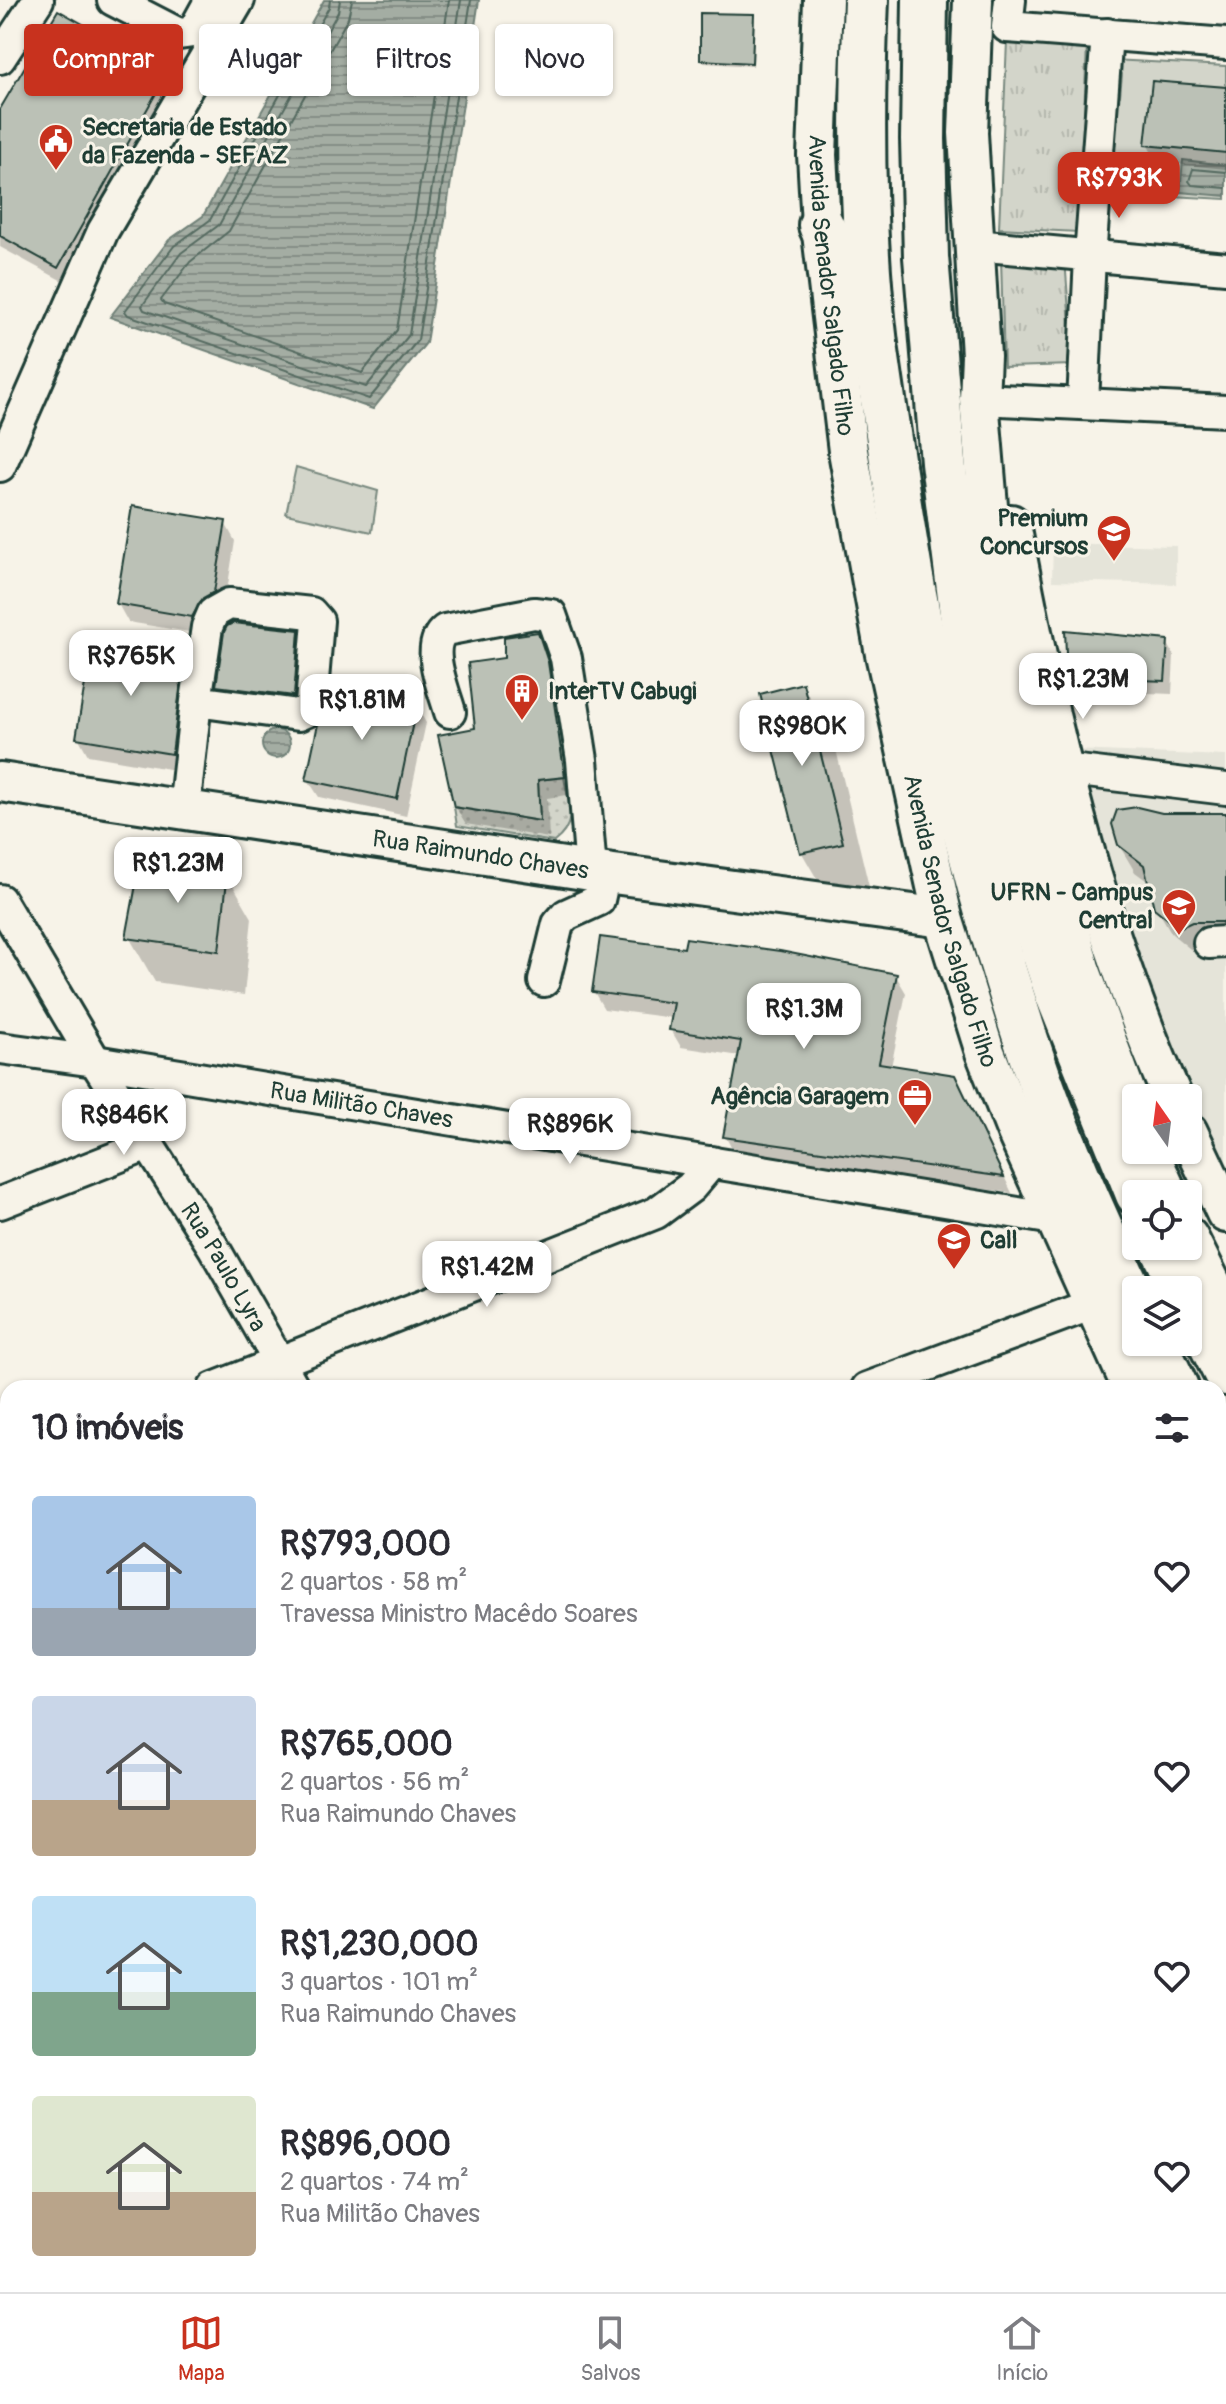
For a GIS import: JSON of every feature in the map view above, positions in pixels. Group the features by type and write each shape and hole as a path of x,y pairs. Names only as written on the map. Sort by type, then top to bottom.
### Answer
{"highway":[{"name":"Avenida Senador Salgado Filho","path":"866,0 864,194 875,341 917,614 942,732 991,928 1028,1046 1066,1145 1123,1276"},
{"path":"925,0 923,139 926,257 943,462 964,629 988,752 1015,863 1058,995 1132,1180"},
{"path":"821,225 875,341"},
{"path":"1202,1326 1226,1373"},
{"path":"1161,1356 1172,1380"}],"main road":[{"name":"Avenida Senador Salgado Filho","path":"823,0 817,155 821,225 848,451 885,654 943,918 985,1052 1054,1219 1128,1380"},
{"path":"973,0 968,133 981,356 987,398 1026,608 1063,769 1122,969 1167,1084"},
{"path":"987,398 998,624 1018,728 1080,968 1123,1084"},
{"name":"Rua Raimundo Chaves","path":"9,782 598,872 943,918"},
{"path":"1202,1162 1226,1213"},
{"path":"1200,1260 1226,1313"}],"street":[{"path":"0,58 38,0"},
{"path":"113,0 179,34 193,32 220,4"},
{"path":"0,466 103,231 220,4"},
{"path":"1008,14 1107,34 1226,44"},
{"path":"1083,403 1090,257 1107,34"},
{"path":"975,245 1226,268"},
{"path":"987,398 1226,411"},
{"path":"184,811 196,701 207,627 213,613 229,604 311,613 318,621 311,704 307,711 298,715 196,701"},
{"path":"450,712 435,649 439,634 445,630 534,613 551,615 569,672 598,872 599,900 566,915 558,924 544,981"},
{"path":"1063,769 1226,789"},
{"name":"Rua Paulo Lyra","path":"0,900 95,1061 214,1248 287,1375"},
{"name":"Rua Militão Chaves","path":"0,1048 1054,1219"},
{"path":"0,1203 148,1145"},
{"path":"259,1380 287,1375 656,1213 691,1187 712,1162"},
{"path":"889,1380 1093,1304"}],"shaded area":[{"name":"Premium Concursos","path":"1053,543 1176,546 1176,584 1052,581"},
{"name":"UFRN - Campus Central","path":"1074,750 1226,756 1226,1168 1202,1117 1202,1084 1186,1084 1145,981"}],"green space":[{"path":"1007,41 1087,45 1079,232 999,228"},
{"path":"1112,60 1226,66 1226,199 1098,192 1105,112 1120,96 1122,74"},
{"path":"1001,257 1065,259 1073,365 1004,367"},
{"path":"296,467 378,491 372,532 286,514"},
{"path":"564,777 569,820 567,828 554,842 457,826 454,807 540,821 538,780"}],"water":[{"path":"324,0 479,0 475,24 347,24 347,96 464,96 426,343 373,409 110,317 169,240 203,216 270,96 331,96 331,24 311,24"},
{"path":"1183,160 1226,165 1226,196 1180,192"},
{"path":"276,730 286,734 290,744 286,754 276,758 266,754 262,744 266,734"}],"building":[{"name":"Secretaria de Estado da Fazenda - SEFAZ","path":"58,10 83,24 50,24"},
{"path":"700,13 754,14 752,63 700,60"},
{"name":"Secretaria de Estado da Fazenda - SEFAZ","path":"24,68 24,96 155,96 58,268 0,236 0,109"},
{"path":"1152,81 1226,87 1226,153 1145,145"},
{"path":"132,506 226,521 214,592 203,598 192,617 116,604"},
{"path":"233,623 299,630 294,696 216,686 224,632"},
{"path":"1065,630 1168,640 1165,681 1067,677"},
{"name":"InterTV Cabugi","path":"538,632 548,662 565,777 538,780 540,821 454,807 438,735 475,728 468,663 504,658 504,637"},
{"path":"92,641 184,657 172,754 76,738"},
{"path":"803,683 843,843 800,853 760,694"},
{"path":"331,685 417,703 397,799 306,780 318,724 329,706"},
{"path":"1137,807 1162,813 1226,813 1226,922 1192,922 1179,928 1154,908 1144,865 1118,845 1112,824 1117,810"},
{"path":"141,858 228,871 219,951 126,938"},
{"path":"600,937 684,948 686,938 780,951 897,974 879,1063 955,1075 1004,1177 723,1137 741,1041 669,1030 674,1003 592,992"}],"place":[{"name":"Secretaria de Estado da Fazenda - SEFAZ","path":"56,172"},
{"name":"Premium Concursos","path":"1114,563"},
{"name":"InterTV Cabugi","path":"522,722"},
{"name":"UFRN - Campus Central","path":"1179,937"},
{"name":"Agência Garagem","path":"915,1127"},
{"name":"Call","path":"954,1271"}]}
